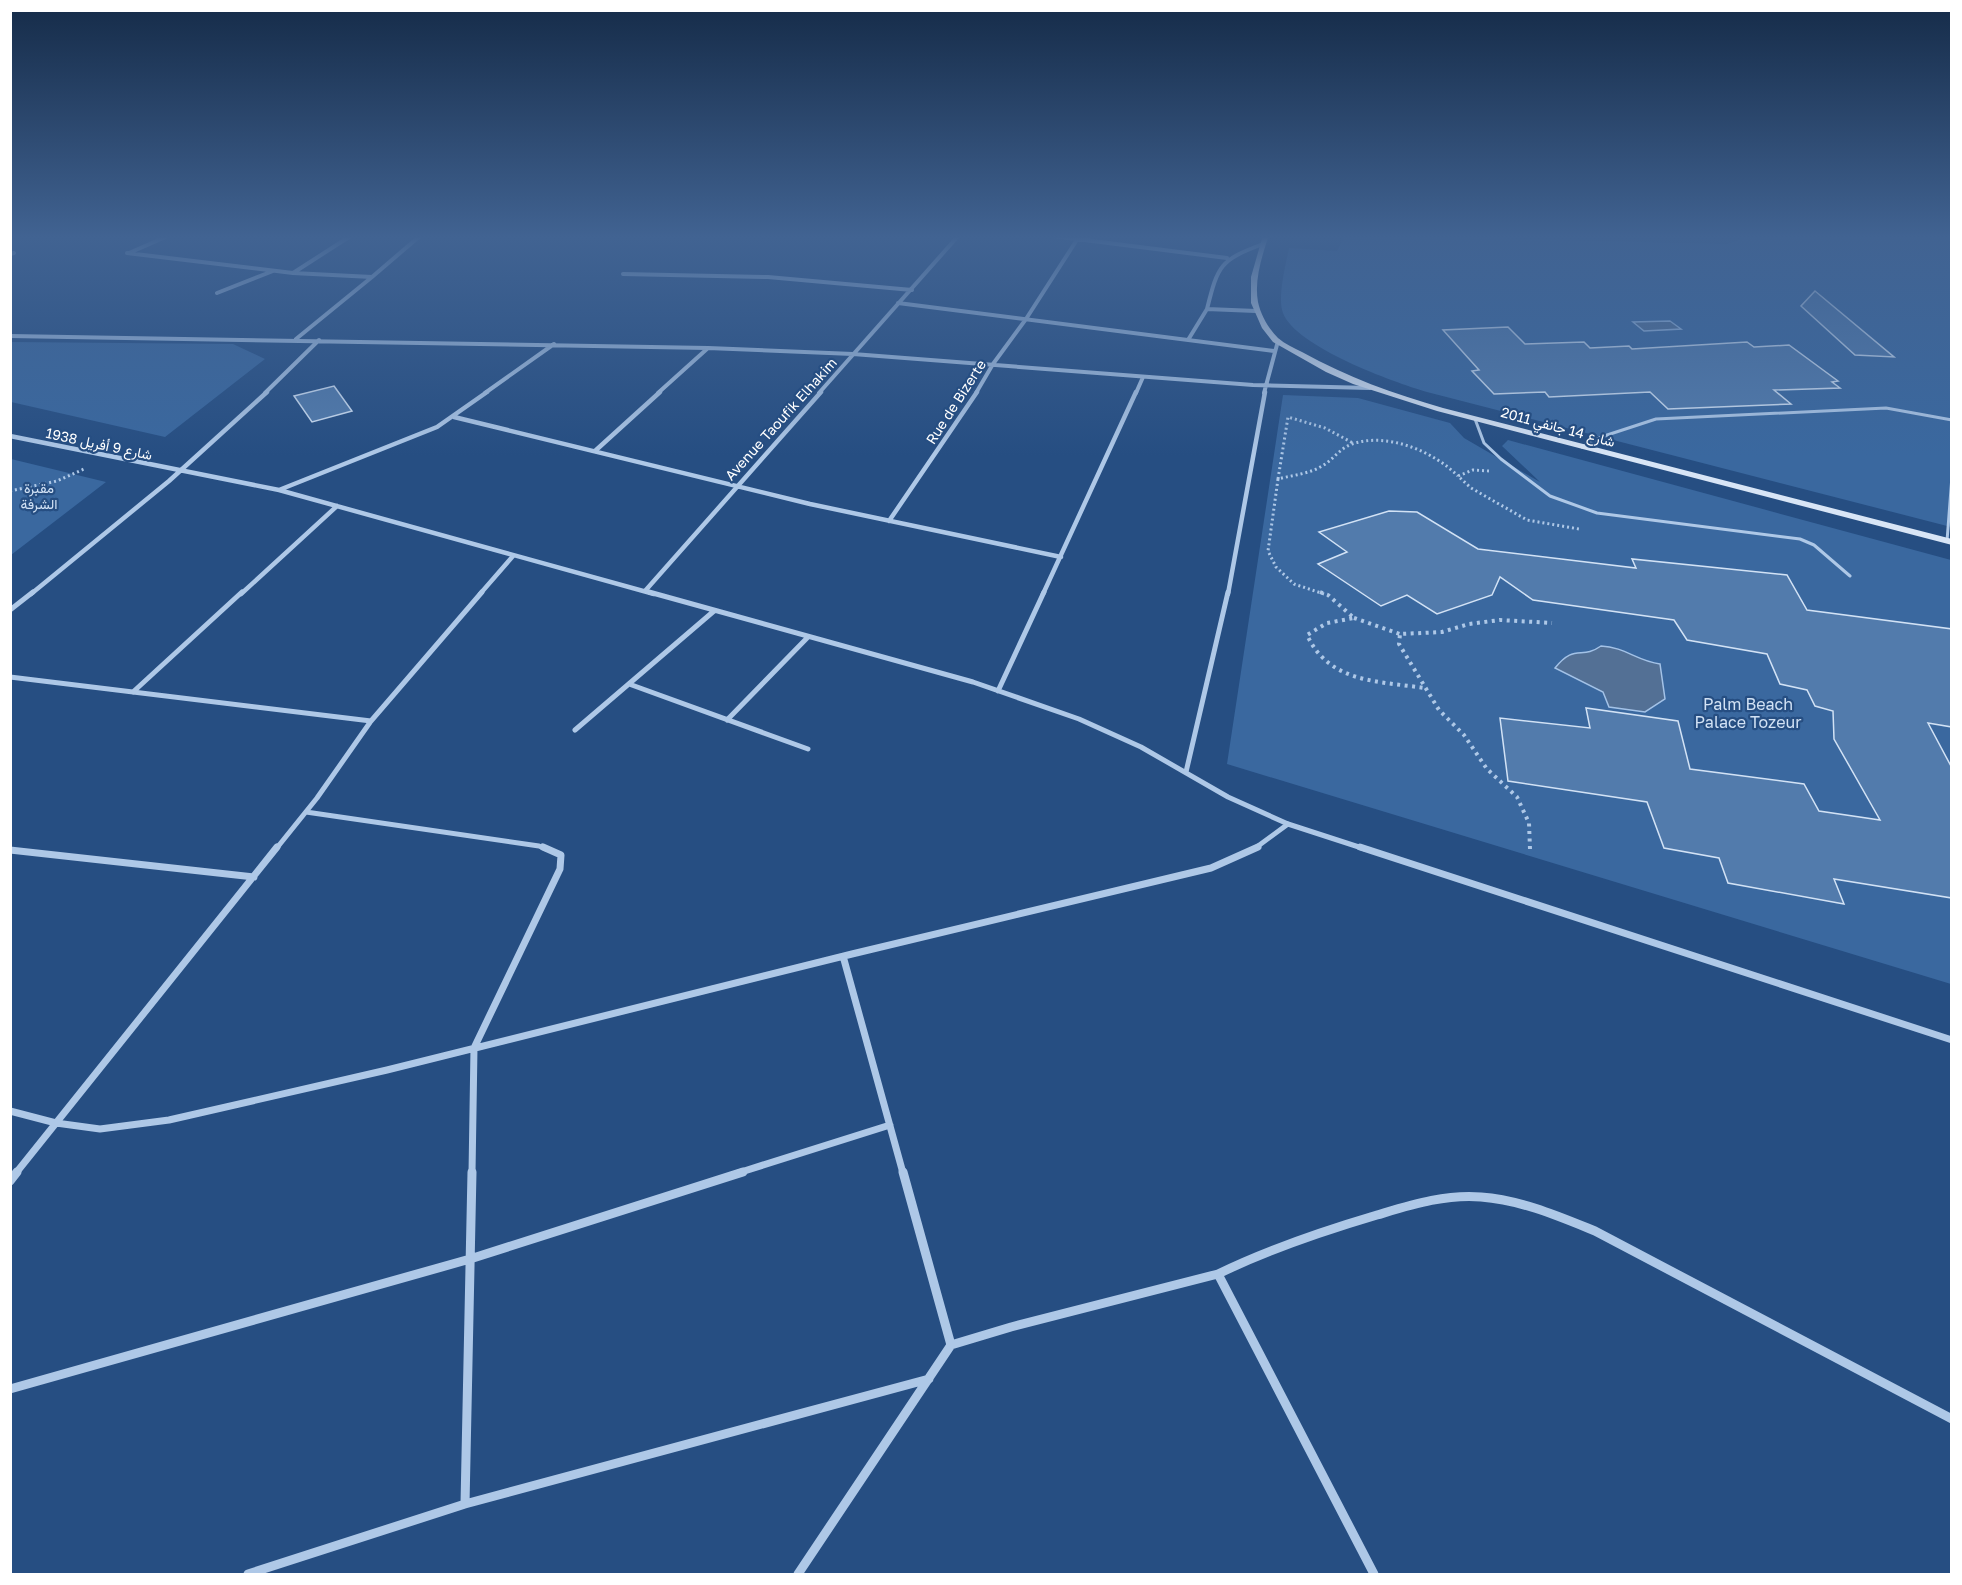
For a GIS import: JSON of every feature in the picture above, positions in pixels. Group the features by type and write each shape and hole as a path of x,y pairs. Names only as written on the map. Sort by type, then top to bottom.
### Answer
{"main road":[{"name":"شارع 14 جانفي 2011","path":"1256,311 1278,341 1334,373 1370,388 1476,419 1949,541"}],"street":[{"path":"295,340 333,309"},
{"name":"Avenue Taoufik Elhakim","path":"645,591 893,309"},
{"path":"946,309 1274,351"},
{"name":"Rue de Bizerte","path":"889,521 979,389 993,364 1032,309"},
{"path":"1188,340 1207,309 1256,311"},
{"path":"10,336 708,348 853,354 1143,377 1370,388"},
{"path":"10,610 182,472 258,404 320,340"},
{"path":"1186,772 1235,564 1266,384 1278,341"},
{"path":"279,490 437,427 555,344"},
{"path":"595,451 708,348"},
{"path":"998,691 1143,377"},
{"path":"454,417 736,486 1061,557"},
{"name":"شارع 9 أفريل 1938","path":"10,436 279,490 998,691 1079,718 1141,747 1228,796 1288,824 1952,1040"},
{"path":"133,692 337,506"},
{"path":"10,1181 306,812 371,721 513,556"},
{"path":"575,730 714,611"},
{"path":"728,720 808,637"},
{"path":"10,676 371,721"},
{"path":"629,684 808,749"},
{"path":"306,812 539,846 561,855 560,869 474,1048 465,1504"},
{"path":"10,1111 56,1123 100,1129 169,1120 1210,868 1259,847 1288,824"},
{"path":"10,850 254,877"},
{"path":"843,956 951,1345"},
{"path":"10,1389 470,1258 890,1125"},
{"path":"798,1575 951,1345 1011,1326 1218,1274 1255,1256 1318,1232 1438,1198 1483,1197 1542,1209 1595,1231 1952,1419"},
{"path":"1218,1274 1374,1575"},
{"path":"248,1575 465,1504 929,1379"}],"lane":[{"path":"1582,447 1601,437 1656,419 1886,408 1952,420"},
{"path":"1476,419 1484,443 1550,496 1597,513 1800,539 1814,545 1850,576"},
{"path":"1949,541 1952,476"}],"path":[{"path":"1354,443 1325,428 1288,417 1268,551 1276,567 1294,584 1328,595 1354,618 1400,634 1411,631 1444,632 1466,625 1496,620 1522,619 1552,623"},
{"path":"1278,479 1321,466 1351,444 1390,443 1431,455 1450,465 1471,488 1527,520 1578,529"},
{"path":"10,491 57,481 112,457"},
{"path":"1458,476 1473,470 1519,473"},
{"path":"1354,618 1327,623 1307,635 1311,650 1331,668 1352,677 1424,688"},
{"path":"1400,634 1399,644 1439,710 1464,735 1487,769 1517,797 1529,823 1530,849"}],"green space":[{"path":"1282,309 1951,309 1951,527 1427,392 1370,372 1325,350 1292,326"},
{"path":"11,342 233,344 265,359 165,437 11,402"},
{"name":"Palm Beach Palace Tozeur","path":"1283,395 1358,398 1450,423 1464,438 1540,482 1502,446 1508,440 1951,560 1951,984 1227,764"},
{"name":"مقبرة الشرفة","path":"11,459 106,482 11,555"}],"shaded area":[{"path":"1670,321 1681,329 1644,331 1633,322"},
{"path":"1601,646 1660,664 1665,699 1645,712 1609,707 1603,692 1555,668 1568,656 1588,652"}],"building":[{"path":"1804,309 1837,309 1894,357 1855,355"},
{"path":"1508,327 1525,344 1584,342 1590,348 1629,346 1632,349 1747,342 1754,347 1789,345 1838,381 1832,382 1840,388 1774,390 1791,404 1668,409 1650,392 1549,397 1545,392 1494,394 1472,371 1479,370 1443,330"},
{"path":"334,386 352,411 312,422 294,396"},
{"name":"Palm Beach Palace Tozeur","path":"1389,511 1417,512 1478,549 1636,568 1632,559 1787,575 1807,610 1952,629 1952,727 1928,723 1952,768 1952,898 1834,879 1844,904 1728,883 1719,858 1664,848 1647,802 1508,781 1500,718 1590,728 1586,708 1678,721 1690,769 1804,784 1819,811 1880,820 1834,739 1833,711 1815,706 1807,690 1780,684 1767,654 1687,640 1674,620 1533,600 1500,577 1492,595 1437,614 1407,595 1381,606 1318,564 1347,552 1319,532"}]}
